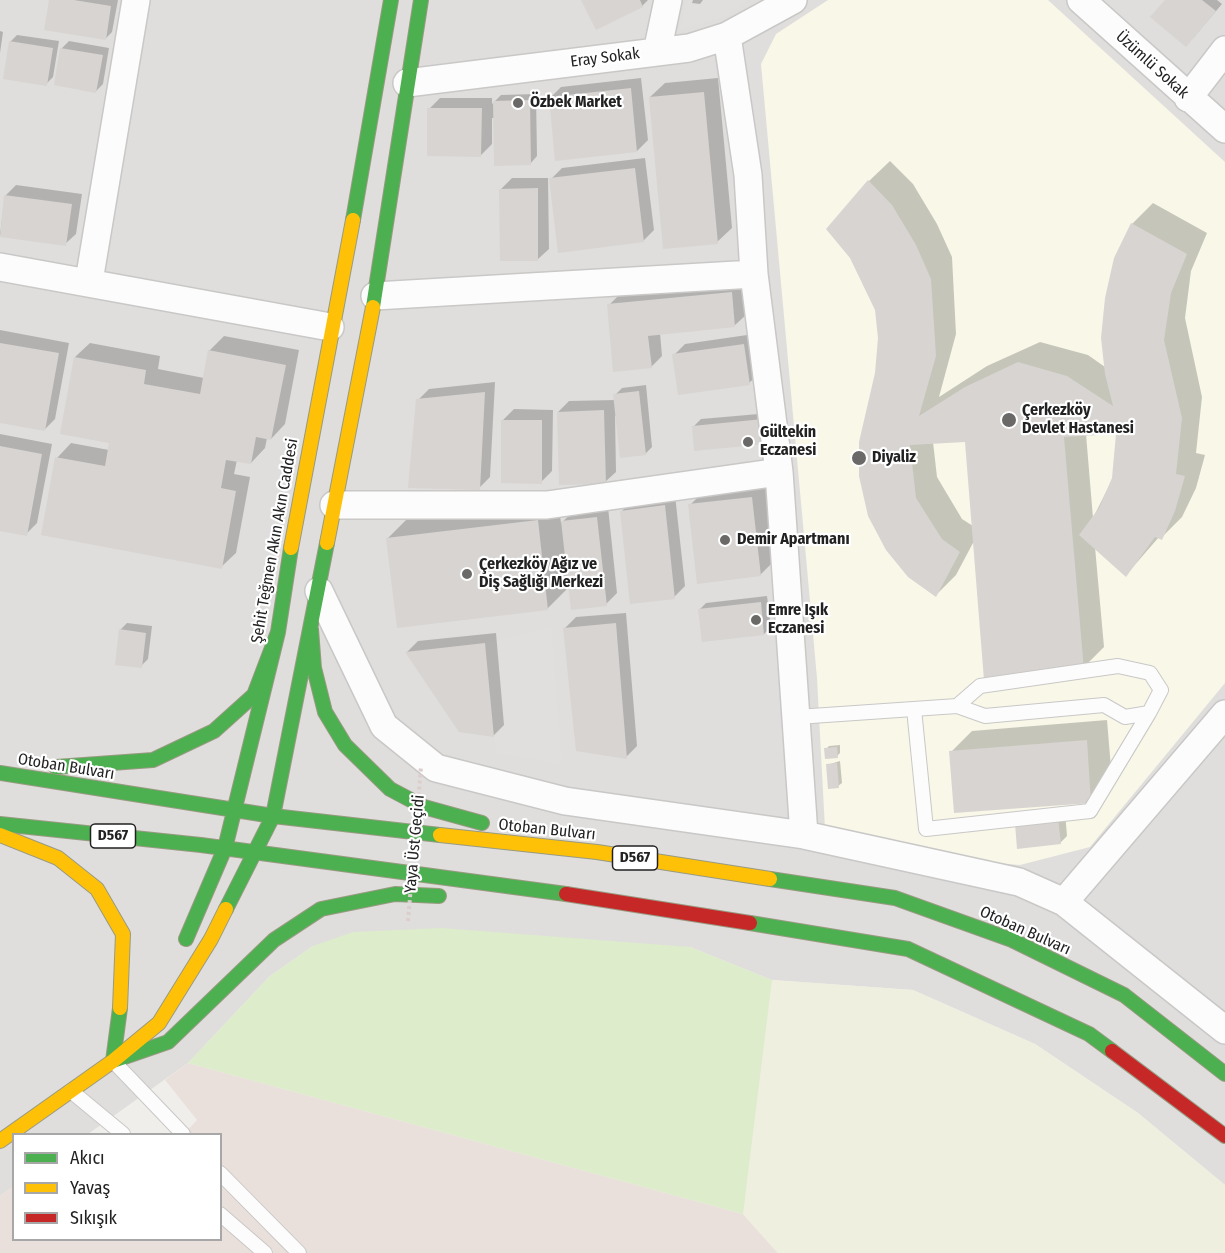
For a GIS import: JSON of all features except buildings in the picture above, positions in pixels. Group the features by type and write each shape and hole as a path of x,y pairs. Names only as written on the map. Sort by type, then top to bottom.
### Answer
{"main road":[{"name":"Şehit Teğmen Akın Akın Caddesi","path":"180,949 192,930 225,848 278,632 300,492 330,327 358,192 392,0"},
{"path":"0,1141 113,1061 159,1023 211,939 273,816 319,591 375,296 421,0"},
{"path":"311,628 314,668 325,712 345,745 390,789 424,807 597,852"},
{"path":"0,767 96,766 153,760 214,731 254,695 278,632"},
{"name":"Otoban Bulvarı","path":"0,773 273,816 597,852 895,898 1012,940 1124,995 1225,1074"},
{"name":"D567","path":"0,824 225,848 644,905 908,949 1089,1034 1225,1136"},
{"path":"0,835 58,858 97,889 123,934 119,1024 113,1061"},
{"path":"113,1061 168,1042 274,940 321,909 395,894 454,897"},
{"path":"489,898 644,905"},
{"path":"113,1061 136,1025"}],"street":[{"path":"89,281 136,0"},
{"path":"657,52 668,0"},
{"name":"Eray Sokak","path":"407,82 689,48 727,36 793,0"},
{"name":"Üzümlü Sokak","path":"1081,0 1225,129"},
{"path":"727,36 748,175 754,274 779,472 804,836"},
{"path":"1188,98 1225,50"},
{"path":"0,267 89,281 330,327"},
{"path":"375,296 754,274"},
{"path":"334,505 547,505 779,472"},
{"path":"319,591 384,726 436,768 565,801 804,836 1019,882 1064,902 1225,1030"},
{"path":"1064,902 1225,714"}],"lane":[{"path":"914,709 926,829 1090,811 1161,690 1150,673 1118,666 980,687 957,706"},
{"path":"797,717 957,706 985,716 1104,705 1125,717 1149,712"},
{"path":"113,1061 182,1133"},
{"path":"70,1091 122,1133"},
{"path":"222,1175 299,1253"},
{"path":"222,1216 265,1253"}],"path":[{"name":"Yaya Üst Geçidi","path":"408,921 421,767"}],"shaded area":[{"path":"0,0 1225,0 1225,1185 1138,1113 1035,1044 913,990 772,980 690,947 313,946 270,976 188,1063 89,1133 12,1133 12,1188 0,1196"},
{"path":"687,0 748,0 726,16 680,29"},
{"name":"Çerkezköy Devlet Hastanesi","path":"828,0 1048,0 1225,162 1225,683 1090,847 1020,865 826,848 817,678 761,64 776,34"},
{"path":"551,627 562,765 496,753 485,643"},
{"path":"188,1063 743,1214 778,1253 0,1253 0,1196 12,1188 12,1241 222,1241 222,1133 185,1133 197,1120 165,1080"}],"green space":[{"path":"441,928 690,947 772,980 743,1214 188,1063 270,976 313,946 353,932"},
{"path":"772,980 913,990 1035,1044 1138,1113 1225,1185 1225,1253 778,1253 743,1214"}],"traffic: fast":[{"path":"353,220 391,0"},
{"path":"373,307 421,0"},
{"path":"226,909 273,816 327,543"},
{"path":"186,939 225,848 278,632 291,548"},
{"path":"311,629 314,668 325,712 345,745 390,789 424,807 482,823"},
{"path":"56,767 153,760 214,731 254,695 278,632"},
{"path":"0,773 273,816 440,835"},
{"path":"0,824 201,845 566,894"},
{"path":"770,879 895,898 1012,940 1124,995 1225,1074"},
{"path":"120,1008 113,1061 168,1042 274,940 321,909 395,894 439,896"},
{"path":"750,923 908,949 1089,1034 1112,1051"}],"traffic: slow":[{"path":"291,548 353,220"},
{"path":"327,543 373,307"},
{"path":"0,835 58,858 97,889 123,934 120,1008"},
{"path":"440,835 597,852 770,879"},
{"path":"0,1141 113,1061 159,1023 211,939 226,909"}],"traffic: jam":[{"path":"566,894 750,923"},
{"path":"1112,1051 1225,1136"}],"place":[{"name":"Özbek Market","path":"518,103"},
{"name":"Çerkezköy Devlet Hastanesi","path":"1009,420"},
{"name":"Gültekin Eczanesi","path":"748,442"},
{"name":"Diyaliz","path":"859,458"},
{"name":"Demir Apartmanı","path":"725,540"},
{"name":"Çerkezköy Ağız ve Diş Sağlığı Merkezi","path":"467,574"},
{"name":"Emre Işık Eczanesi","path":"756,620"}]}
